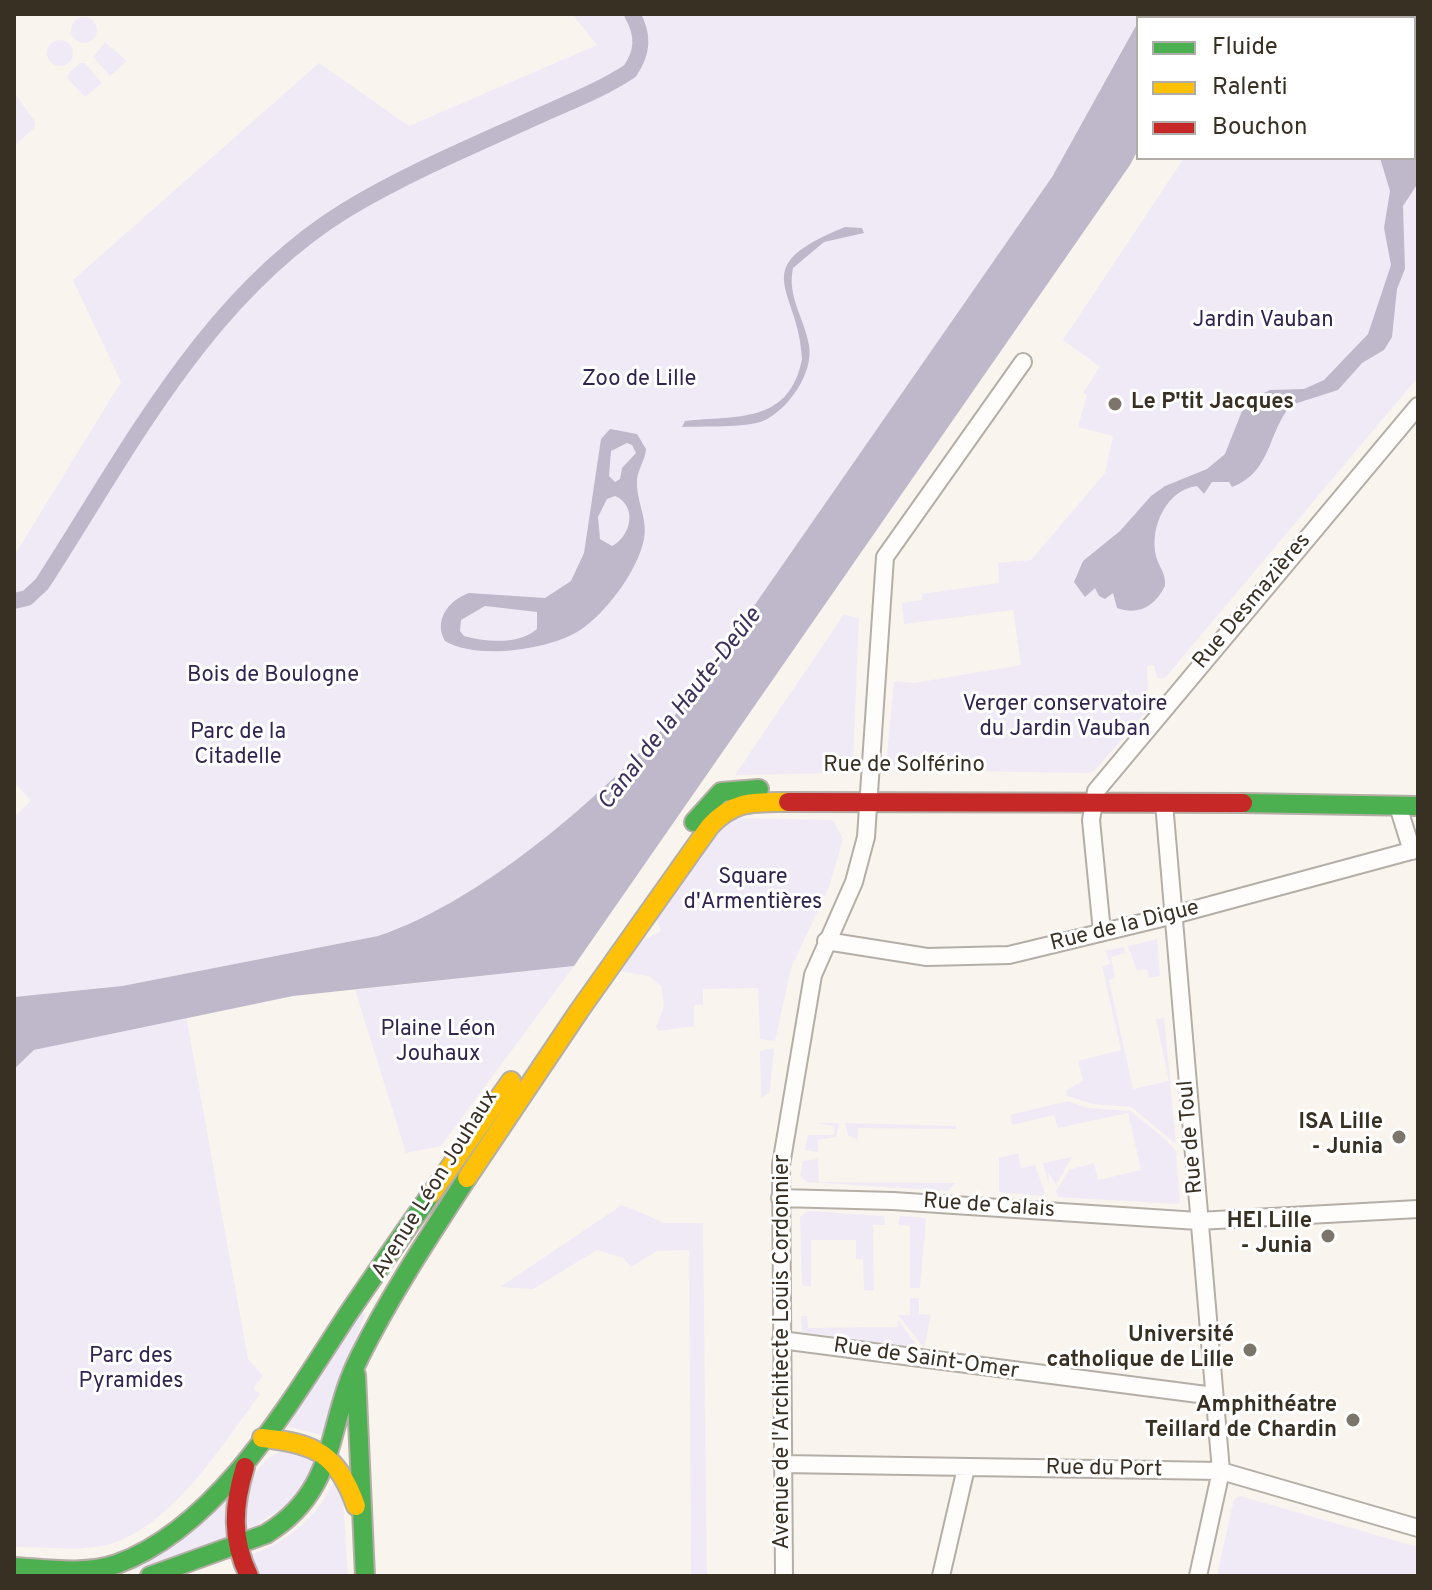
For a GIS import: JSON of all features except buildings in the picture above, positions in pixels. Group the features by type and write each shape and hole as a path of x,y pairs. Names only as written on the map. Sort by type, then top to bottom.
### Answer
{"main road":[{"name":"Rue de Solférino","path":"721,802 737,788 869,796 1048,792 1092,800 1164,803 1418,806"},
{"name":"Avenue Léon Jouhaux","path":"150,1576 236,1545 290,1518 311,1495 328,1457 355,1365 453,1200 535,1074 710,826 721,802"},
{"name":"Avenue Léon Jouhaux","path":"14,1567 104,1567 131,1558 191,1518 262,1438 721,802"},
{"path":"355,1365 365,1576"},
{"path":"262,1438 307,1444 328,1457 347,1480 360,1520"},
{"name":"Avenue Léon Jouhaux","path":"249,1576 236,1545 234,1504 250,1453"}],"street":[{"name":"Avenue de l'Architecte Louis Cordonnier","path":"784,1576 781,1165 809,988 858,869 866,837 885,557 1023,362"},
{"name":"Rue Desmazières","path":"1092,800 1117,764 1418,406"},
{"path":"1092,800 1091,820 1102,932"},
{"name":"Rue de Toul","path":"1164,803 1221,1471 1198,1576"},
{"path":"1398,806 1415,850"},
{"name":"Rue de la Digue","path":"826,941 894,953 969,958 1009,955 1174,915 1415,850"},
{"name":"Rue de Calais","path":"780,1198 893,1201 1198,1221 1418,1209"},
{"name":"Rue de Saint-Omer","path":"781,1340 1214,1396"},
{"name":"Rue du Port","path":"782,1464 1221,1471 1418,1528"},
{"path":"941,1576 966,1468"}],"green space":[{"name":"Parc de la Citadelle","path":"572,14 1142,14 1136,16 1136,25 1052,177 690,698 588,802 505,868 462,896 420,919 378,936 122,986 14,997 14,817 31,801 14,782 14,556 121,382 73,280 319,63 409,126 597,45"},
{"name":"Jardin Vauban","path":"1418,14 1418,377 1165,678 1157,678 1154,665 1147,666 1149,704 1144,714 1095,770 1089,773 896,770 888,761 887,754 894,681 914,683 1021,665 1013,610 904,624 902,603 922,600 922,594 999,583 998,563 1031,560 1105,473 1113,436 1078,427 1087,395 1083,393 1100,367 1063,340 1183,160 1416,160 1416,16 1260,16"},
{"path":"84,17 93,21 97,30 93,39 84,43 75,39 71,30 75,21"},
{"path":"60,40 69,44 73,53 69,62 60,66 51,62 47,53 51,44"},
{"path":"105,42 127,61 110,76 93,57"},
{"path":"80,63 85,63 102,83 85,97 68,79 68,74"},
{"path":"14,92 35,122 34,128 14,146"},
{"path":"844,614 859,619 853,764 841,773 735,775"},
{"name":"Square d'Armentières","path":"732,818 833,820 843,839 829,887 791,968 775,1041 760,1039 758,988 703,989 703,1005 694,1005 694,1026 659,1031 656,1028 664,1006 661,986 648,976 620,971 642,941 661,931 656,916 715,831"},
{"path":"1157,939 1160,976 1149,978 1147,969 1137,971 1128,946"},
{"path":"1124,947 1125,953 1111,957 1115,978 1109,980 1133,1089 1169,1081 1156,1019 1164,1018 1176,1144 1131,1107 1093,1104 1067,1096 1066,1090 1083,1081 1078,1061 1121,1050 1102,966 1110,964 1105,951"},
{"name":"Plaine Léon Jouhaux","path":"574,966 441,1146 406,1153 355,990"},
{"name":"Parc des Pyramides","path":"186,1015 248,1359 263,1376 253,1388 260,1394 196,1479 157,1518 136,1533 113,1543 89,1548 14,1547 14,1069 34,1050"},
{"path":"774,1048 770,1092 761,1098 760,1051"},
{"path":"1068,1101 1088,1108 1131,1111 1165,1139 1176,1151 1180,1202 1058,1197 1056,1191 1069,1170 1094,1163 1098,1180 1141,1170 1128,1113 1058,1128 1054,1115 1012,1125 1010,1115"},
{"path":"814,1123 839,1123 836,1137 818,1140 818,1152 805,1150 808,1135 834,1135 834,1126"},
{"path":"845,1123 956,1126 956,1129 858,1128 858,1140 848,1135"},
{"path":"1018,1153 1021,1168 1035,1165 1045,1193 1041,1196 999,1192 999,1158"},
{"path":"1072,1157 1056,1185 1048,1172 1049,1186 1043,1163"},
{"path":"818,1159 819,1182 955,1183 948,1191 807,1182 800,1176 803,1161"},
{"path":"622,1205 665,1223 703,1223 707,1576 691,1576 689,1250 657,1251 631,1267 623,1258 597,1250 533,1289 500,1287"},
{"path":"808,1211 884,1216 885,1225 873,1225 874,1291 864,1290 863,1259 856,1259 856,1240 811,1240 811,1287 802,1285 800,1217"},
{"path":"900,1216 926,1218 920,1288 910,1288 910,1226 898,1225"},
{"path":"910,1298 919,1298 919,1314 931,1315 924,1348 898,1315 910,1315"},
{"path":"361,1312 365,1315 322,1435 289,1427 286,1424"},
{"path":"801,1316 807,1316 808,1328 898,1327 898,1320 919,1348 807,1333 802,1331"},
{"path":"280,1451 317,1458 297,1498 244,1533 244,1509 250,1486 262,1465"},
{"path":"335,1480 343,1498 348,1576 261,1576 250,1555 278,1542 301,1526 319,1506"},
{"path":"226,1489 225,1539 131,1571 131,1570"},
{"path":"1240,1496 1418,1547 1418,1576 1217,1576 1234,1499"}],"water":[{"name":"Canal de la Haute-Deûle","path":"1136,26 1136,154 1130,165 574,966 293,996 34,1050 14,1069 14,997 122,986 378,936 420,919 462,896 505,868 588,802 690,698 1052,177"},
{"path":"1416,122 1418,183 1403,206 1405,269 1397,289 1392,337 1384,350 1362,363 1338,390 1291,405 1262,462 1245,480 1232,487 1229,482 1212,482 1204,494 1197,486 1177,494 1169,502 1155,533 1156,556 1165,586 1151,604 1132,611 1117,608 1113,593 1105,599 1099,596 1095,588 1085,597 1074,582 1083,561 1120,531 1151,496 1165,486 1207,469 1225,454 1242,411 1250,400 1270,390 1304,389 1324,380 1368,334 1391,265 1384,228 1390,191 1381,160 1416,160"},
{"path":"845,227 862,228 864,233 824,242 793,268 792,288 807,335 809,356 803,378 790,400 772,416 755,423 682,427 685,421 758,412 773,406 785,396 795,380 802,359 799,334 784,281 786,268 795,255 814,241"},
{"path":"610,429 637,434 646,449 637,479 645,525 644,539 635,565 618,592 587,625 548,644 493,651 459,647 445,641 442,618 449,606 462,596 469,593 545,598 571,581 584,553 601,439","holes":["627,443 636,453 622,468 620,479 615,482 609,476 611,451","615,496 627,507 629,514 624,535 612,546 600,539 598,517 607,499","485,606 537,612 537,629 512,640 482,640 464,636 460,631 461,620"]}],"waterway":[{"path":"14,601 27,598 42,584 174,379 211,331 252,286 296,245 370,196 630,71 640,43 639,29 632,14"}],"traffic: fast":[{"path":"694,822 721,792 759,789"},
{"path":"1243,803 1418,806"},
{"path":"150,1576 266,1534 290,1516 307,1497 328,1454 360,1356 398,1287 467,1178"},
{"path":"14,1567 66,1570 117,1564 154,1546 188,1522 220,1492 277,1422 431,1194"},
{"path":"356,1375 365,1576"}],"traffic: slow":[{"path":"467,1178 579,1011 710,826 728,811 745,804 788,802"},
{"path":"431,1194 511,1081"},
{"path":"262,1438 297,1443 322,1454 341,1474 356,1506"}],"traffic: jam":[{"path":"788,802 1243,803"},
{"path":"245,1467 236,1522 239,1549 249,1576"}],"place":[{"name":"Le P'tit Jacques","path":"1115,404"},
{"name":"ISA Lille - Junia","path":"1399,1137"},
{"name":"HEI Lille - Junia","path":"1328,1236"},
{"name":"Université catholique de Lille","path":"1250,1350"},
{"name":"Amphithéatre Teillard de Chardin","path":"1353,1420"}],"park label":[{"name":"Zoo de Lille","path":"639,381"},
{"name":"Bois de Boulogne","path":"273,677"},
{"name":"Verger conservatoire du Jardin Vauban","path":"1065,718"}]}
